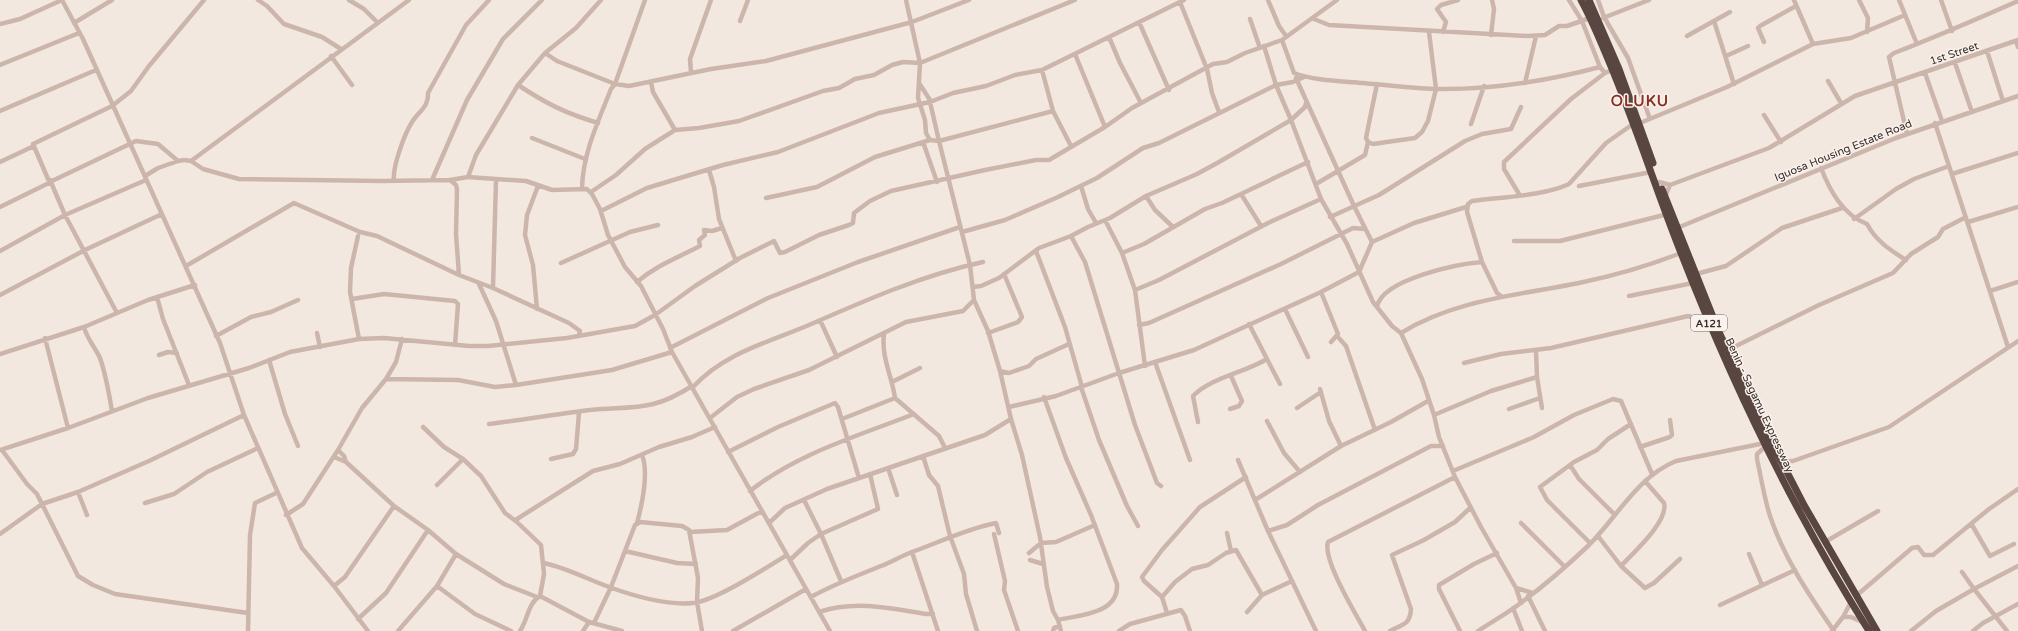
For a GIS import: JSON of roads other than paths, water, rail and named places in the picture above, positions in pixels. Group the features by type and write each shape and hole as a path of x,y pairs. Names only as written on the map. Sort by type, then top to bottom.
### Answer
{"highway":[{"name":"Benin - Sagamu Expressway","path":"1581,0 1637,124 1651,172 1669,214 1681,253 1707,318 1716,332 1767,443 1822,552 1853,599 1869,631"},
{"name":"A121","path":"1589,0 1601,19 1620,69 1637,124 1665,197 1669,214 1678,228 1716,332 1728,350 1767,443 1781,461 1825,542 1853,599 1877,631"}],"street":[{"path":"0,24 20,19 62,0 79,33 195,285 216,336 244,415 276,493 302,548 334,586 368,631"},
{"path":"74,23 112,0"},
{"path":"0,162 34,146 34,143 112,106 131,91 149,66 204,0"},
{"path":"258,0 267,6 284,24 322,37 341,49"},
{"path":"349,0 364,9 377,22"},
{"path":"190,161 302,80 331,56 377,22 409,0"},
{"path":"394,181 393,175 402,145 411,123 425,107 428,93 466,25 489,0"},
{"path":"432,180 467,100 503,39 542,0"},
{"path":"468,176 476,155 518,84 545,53 551,47 568,36 601,0"},
{"path":"582,188 585,159 598,123 615,84 645,0"},
{"path":"691,73 690,59 711,0"},
{"path":"740,21 748,0"},
{"path":"906,0 920,63 918,98 926,133 930,140"},
{"path":"545,53 557,61 615,84 629,86 691,73 766,61 912,22 970,0"},
{"path":"591,192 616,175 645,149 675,130 699,128 739,121 823,91 839,88 855,79 874,75 892,65 903,62 920,63 1074,0"},
{"path":"248,613 115,594 93,585 78,576 37,494 27,484 1,450 68,428 112,411 290,352 320,346 359,339 402,339 455,345 488,346 567,338 627,328 655,315 695,286 736,261 774,242 780,253 785,252 819,235 853,223 854,213 856,211 870,201 891,191 937,182 958,175 1036,160 1049,160 1105,127 1141,103 1169,90 1214,64 1227,62 1282,40 1314,19 1337,0"},
{"path":"1443,32 1446,22 1437,9 1441,5 1458,0"},
{"path":"1491,35 1494,9 1492,0"},
{"path":"1569,0 1582,21 1600,67 1605,73"},
{"path":"1598,0 1601,19 1628,58 1650,119"},
{"path":"1601,19 1649,0"},
{"path":"1794,0 1813,44"},
{"path":"1859,0 1868,18 1867,32"},
{"path":"1900,0 1917,44"},
{"path":"1941,0 1952,31"},
{"path":"601,211 647,188 778,152 880,113 920,104 953,93 986,86 1015,74 1042,70 1182,1 1207,69 1212,93 1220,112"},
{"path":"1270,1 1286,36"},
{"path":"1907,134 1896,82 1888,59 1891,55 1952,31 2018,1"},
{"path":"1764,42 1758,28 1796,6"},
{"path":"1687,36 1730,12"},
{"path":"1009,407 1031,402 1044,397 1056,396 1119,373 1194,350 1321,292 1359,272 1372,242 1414,223 1466,207 1472,201 1543,192 1569,184 1606,143 1637,124 1734,84 1813,44 1851,38 1905,14"},
{"path":"1314,19 1329,25 1430,32 1536,36 1545,35 1559,26 1567,26 1590,18"},
{"path":"1250,19 1308,162 1320,199 1342,235 1373,302 1392,326 1401,333 1422,379 1443,446 1455,477 1470,508 1516,588 1522,603"},
{"path":"1714,21 1734,84"},
{"path":"1139,22 1169,90"},
{"path":"1368,142 1373,144 1415,138 1422,132 1428,121 1436,89 1430,32"},
{"path":"0,65 79,33"},
{"path":"1525,84 1536,36"},
{"path":"1109,37 1120,64 1141,103"},
{"path":"1282,40 1306,103 1372,242"},
{"path":"2017,40 2018,47"},
{"name":"1st Street","path":"1670,185 1781,142 1841,103 1855,96 2017,40"},
{"path":"1726,56 1748,46"},
{"path":"1987,51 2004,101"},
{"path":"1075,54 1105,127"},
{"path":"331,56 352,85"},
{"path":"1954,63 1972,112"},
{"path":"1294,73 1304,77 1436,89 1541,82 1600,67"},
{"path":"0,111 96,70"},
{"path":"1042,70 1053,110 1071,146"},
{"path":"1519,194 1504,169 1504,162 1571,99 1605,73 1612,70"},
{"path":"1925,72 1942,121"},
{"path":"386,379 458,380 495,387 612,370 671,350 768,298 858,262 961,230 1006,220 1082,186 1143,148 1158,143 1276,85 1293,82 1304,77"},
{"path":"1828,81 1841,103"},
{"path":"651,82 654,92 675,130"},
{"path":"918,83 923,88 930,101 970,265 974,300 988,333 1000,371 1011,420 1022,455 1041,543 1043,564 1053,611 1060,626"},
{"path":"518,84 549,105 567,113 598,123"},
{"path":"1316,184 1365,155 1368,142 1366,138 1377,84"},
{"path":"1471,124 1484,86"},
{"path":"918,98 923,88"},
{"name":"Iguosa Housing Estate Road","path":"1678,228 1821,168 1935,123 2018,96"},
{"path":"973,287 981,286 1004,274 1036,251 1052,242 1071,236 1105,220 1146,196 1197,174 1291,120 1305,107 1306,103"},
{"path":"1330,217 1380,195 1466,141 1482,134 1511,129 1521,107"},
{"path":"766,198 817,187 874,157 930,140 939,141 1053,110"},
{"path":"1764,116 1781,142"},
{"path":"1935,123 2008,347"},
{"path":"532,138 585,159"},
{"path":"0,207 50,181 136,141 158,144 178,161"},
{"path":"923,142 937,182"},
{"path":"34,146 65,215 85,250 117,313"},
{"path":"1952,174 2018,153"},
{"path":"0,251 65,215 146,178 158,168 178,161 190,161 203,169 240,179 394,181 450,180 468,176 496,180 526,181 552,190 582,188 591,192 601,211 608,235 625,266 637,282 655,315 671,350 829,630"},
{"path":"1122,253 1144,244 1205,209 1241,194 1308,162"},
{"path":"1854,219 1896,189 1914,179 1949,166"},
{"path":"1821,168 1842,208 1854,219 1867,224 1873,235 1883,245 1906,260"},
{"path":"709,170 722,228 736,261"},
{"path":"1579,186 1651,172"},
{"path":"450,180 456,185 457,189 456,234 459,275"},
{"path":"493,288 496,180"},
{"path":"1659,182 1670,185 1665,197"},
{"path":"537,309 533,265 525,236 527,215 538,186"},
{"path":"1082,186 1088,209 1096,223"},
{"path":"1241,194 1260,226"},
{"path":"1146,196 1155,210 1172,227"},
{"path":"1135,290 1159,280 1260,226 1320,199"},
{"path":"186,266 294,203 360,232 377,236 459,275 479,284 493,288 569,323 580,331 579,335"},
{"path":"1466,207 1482,262 1497,293 1501,296"},
{"path":"1728,350 1818,305 1893,273 1912,254 1935,240 1943,229 1967,220 2018,207"},
{"path":"1696,274 1726,266 1782,228 1842,208"},
{"path":"0,295 85,250 162,214"},
{"path":"1514,241 1560,241 1669,214"},
{"path":"1105,220 1122,253 1135,290 1145,366"},
{"path":"561,263 630,232 658,225"},
{"path":"637,282 668,260 700,246 699,240 705,235 704,230 712,231 722,228"},
{"path":"1139,325 1149,323 1210,296 1342,235 1353,228 1365,229"},
{"path":"358,236 351,268 352,299 359,339"},
{"path":"1071,236 1085,262 1135,425 1157,483 1161,486"},
{"path":"1036,251 1059,311 1081,387 1099,440 1127,506 1138,526"},
{"path":"1401,333 1437,314 1501,296 1580,282 1649,265 1681,253"},
{"path":"489,424 579,412 651,406 668,400 693,387 703,376 718,365 753,347 908,284 983,262"},
{"path":"1377,306 1381,297 1395,286 1408,280 1451,268 1482,262"},
{"path":"988,333 1018,322 1022,317 1004,274"},
{"path":"1990,291 2018,282"},
{"path":"1629,296 1693,283"},
{"path":"479,284 496,321 516,385"},
{"path":"0,354 45,338 84,327 157,297 195,285"},
{"path":"1321,292 1337,336 1346,346 1375,430"},
{"path":"352,299 384,294 454,301 458,304 455,345"},
{"path":"157,297 163,319 189,385"},
{"path":"216,336 251,317 271,312 298,300"},
{"path":"710,418 737,397 754,389 809,370 906,322 963,311 974,300"},
{"path":"1285,308 1308,357"},
{"path":"1464,363 1501,354 1536,351 1688,316 1699,321 1707,318"},
{"path":"820,320 837,357"},
{"path":"1249,324 1280,384"},
{"path":"84,327 85,334 100,359 112,411"},
{"path":"317,333 320,346"},
{"path":"884,334 883,350 895,398 939,436 945,448"},
{"path":"1331,342 1337,336"},
{"path":"45,338 68,428"},
{"path":"286,515 303,504 334,457 362,408 386,379 396,362 402,339"},
{"path":"1781,461 1794,461 1889,427 2018,341"},
{"path":"1000,371 1009,373 1029,366 1036,359 1069,344"},
{"path":"1536,351 1537,378 1542,408"},
{"path":"160,355 168,352 177,353"},
{"path":"1198,422 1193,396 1200,389 1256,366 1267,359"},
{"path":"269,360 285,414 298,446"},
{"path":"1155,362 1190,460"},
{"path":"892,382 920,368"},
{"path":"1230,409 1239,406 1242,401 1231,376"},
{"path":"1434,415 1490,392 1537,378"},
{"path":"1297,408 1320,391 1329,421 1341,446"},
{"path":"1044,397 1066,458 1095,525 1116,580 1117,589 1107,607 1102,611 1054,628 1053,631"},
{"path":"842,419 895,398"},
{"path":"1509,409 1540,398"},
{"path":"1453,472 1534,437 1574,415 1613,399 1621,401 1652,474"},
{"path":"1255,500 1341,446 1375,430 1428,401"},
{"path":"728,452 759,435 832,404 838,405 859,478"},
{"path":"550,459 574,454 576,450 579,412"},
{"path":"750,491 787,466 823,449 914,414"},
{"path":"0,534 42,504 78,492 149,461 244,415"},
{"path":"769,522 785,508 827,489 985,435 1011,420"},
{"path":"1640,447 1670,437 1672,435 1670,420"},
{"path":"1267,421 1284,453 1300,472"},
{"path":"1590,543 1547,500 1540,489 1541,485 1570,465 1597,450 1608,439 1631,424"},
{"path":"423,427 444,447 463,459 481,476 506,513 539,542 543,551 544,574 539,596 530,607 520,631"},
{"path":"517,522 519,517 593,471 620,464 715,427"},
{"path":"1478,631 1522,603 1528,596 1598,536 1645,481 1663,466 1676,461 1767,443"},
{"path":"1767,443 1758,454 1757,459 1768,508 1778,537 1807,594 1833,631 1844,617 1853,599 1912,548 1918,547 1924,555 1933,555 2018,489"},
{"path":"1268,531 1287,525 1318,505 1431,446 1443,446"},
{"path":"145,503 174,494 207,472 258,448"},
{"path":"338,450 344,456 346,462"},
{"path":"583,631 591,622 611,588 637,523 644,492 644,460 642,455"},
{"path":"923,456 929,475 938,486 950,536 964,574 966,594 977,631"},
{"path":"334,457 346,462 394,506 428,530 456,554 504,584 539,596 591,622 620,631"},
{"path":"437,485 463,459"},
{"path":"1238,460 1268,531 1316,631"},
{"path":"1570,465 1579,479 1615,515"},
{"path":"888,468 897,495"},
{"path":"790,560 808,543 821,534 878,509 870,474"},
{"path":"1167,613 1162,597 1144,581 1142,577 1162,550 1200,507 1225,489 1246,477"},
{"path":"1365,631 1341,588 1327,550 1328,542 1455,477"},
{"path":"1621,566 1655,528 1663,512 1664,503 1645,481"},
{"path":"78,492 87,515"},
{"path":"248,631 250,535 255,503 276,493"},
{"path":"804,500 821,534 841,581"},
{"path":"334,586 345,577 394,506"},
{"path":"1390,631 1408,621 1412,616 1411,609 1392,555 1424,540 1455,522 1470,508"},
{"path":"690,532 727,530 762,511"},
{"path":"1825,542 1878,511"},
{"path":"811,597 841,581 882,566 950,536 996,522 996,533 1005,581 1004,590 1018,631"},
{"path":"637,523 682,526 687,528 690,532 696,564 698,602 702,631"},
{"path":"1521,523 1564,566"},
{"path":"1029,553 1041,543 1056,542 1095,525"},
{"path":"1972,525 1990,556 2014,544"},
{"path":"358,619 386,593 428,530"},
{"path":"1226,533 1231,551"},
{"path":"1598,536 1621,566 1645,588 1654,583 1680,559"},
{"path":"1162,597 1175,582 1192,569 1208,564 1231,551 1236,550 1262,595"},
{"path":"625,551 677,563 696,564"},
{"path":"912,552 938,631"},
{"path":"1460,631 1439,589 1439,585 1474,564 1497,553"},
{"path":"398,631 437,586 456,554"},
{"path":"1749,554 1762,585"},
{"path":"544,563 561,567 611,588 676,604 698,602 727,590 787,555"},
{"path":"1030,560 1043,564"},
{"path":"1911,631 1936,611 2018,566"},
{"path":"1720,605 1795,570"},
{"path":"1962,572 2007,631"},
{"path":"1247,612 1262,595 1292,581"},
{"path":"437,586 475,614 511,631"},
{"path":"1516,588 1533,593"},
{"path":"733,631 806,589"},
{"path":"1528,596 1545,631"},
{"path":"1973,631 2018,604"},
{"path":"819,612 830,608 863,605 933,614"},
{"path":"1513,608 1522,631"},
{"path":"1119,631 1130,624 1181,610 1185,616 1190,631"},
{"path":"1844,617 1851,616 1864,623"}],"district":[{"name":"OLUKU","path":"1640,101"}]}
